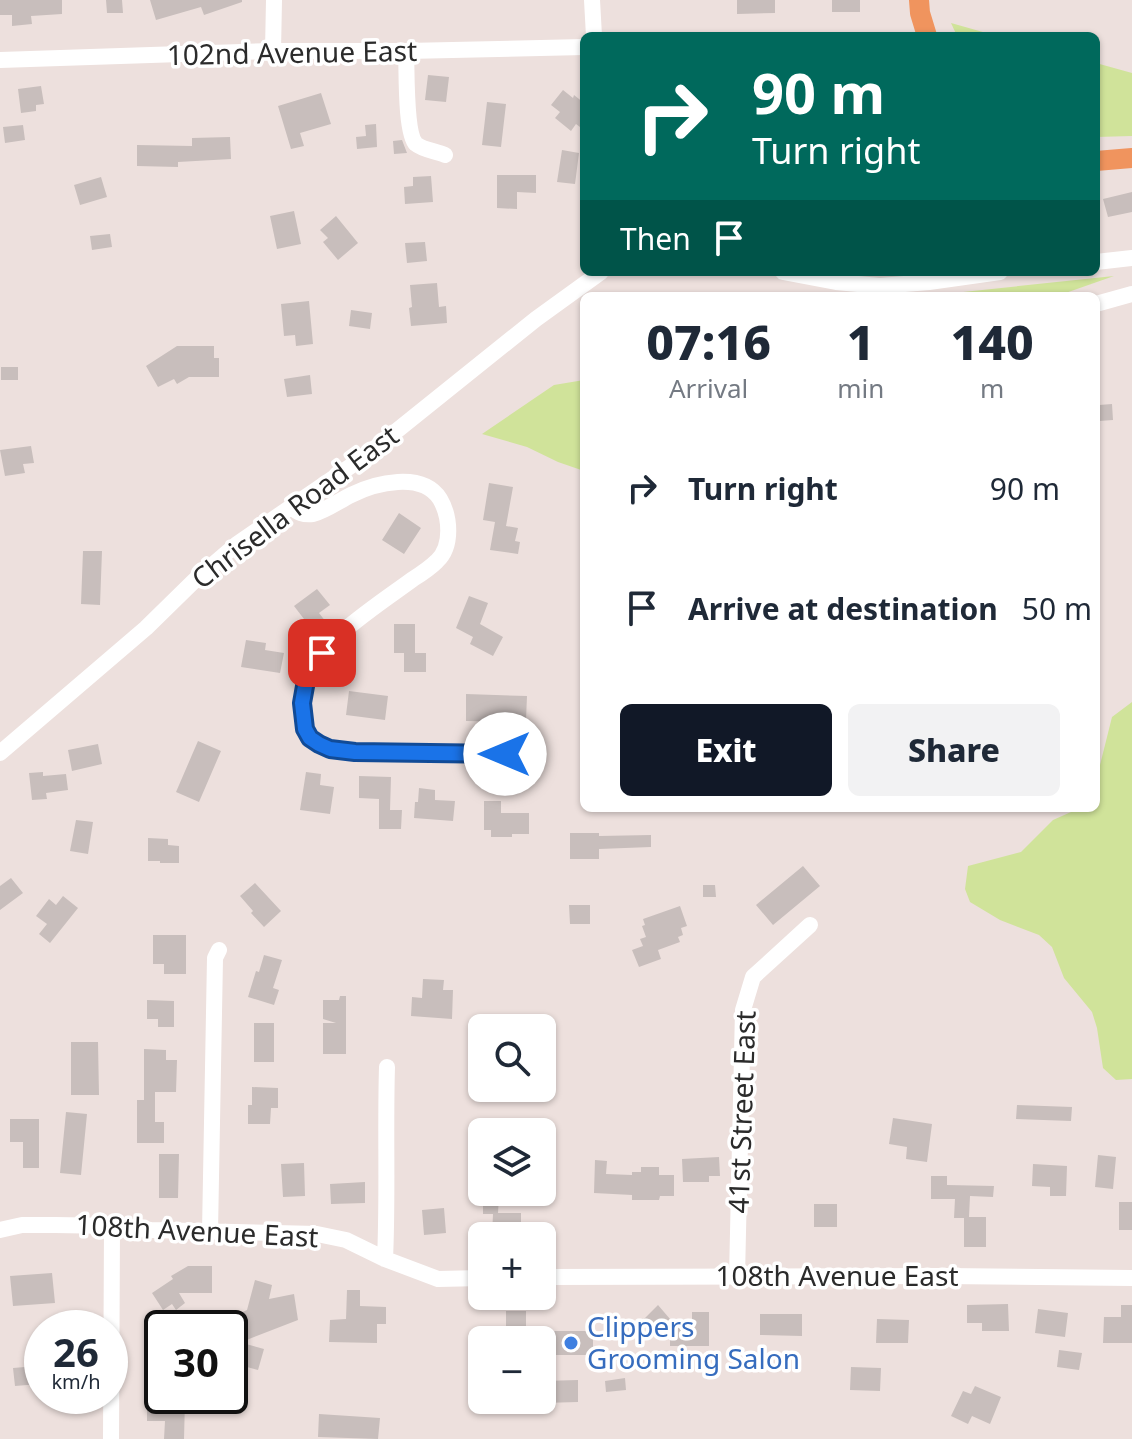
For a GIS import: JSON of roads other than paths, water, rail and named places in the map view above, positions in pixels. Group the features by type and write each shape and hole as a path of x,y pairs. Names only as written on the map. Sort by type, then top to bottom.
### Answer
{"main road":[{"path":"919,0 926,32"},
{"path":"1100,161 1132,158"}],"street":[{"path":"273,51 274,0"},
{"path":"592,0 594,32"},
{"name":"102nd Avenue East","path":"0,60 273,51 580,47"},
{"path":"406,51 410,130 414,142 445,155"},
{"path":"1100,262 1132,258"},
{"name":"Chrisella Road East","path":"0,753 146,628 237,544 364,457 536,319 595,276"},
{"path":"804,276 880,286 972,276"},
{"path":"1100,303 1132,294"},
{"path":"291,507 299,514 316,513 378,485 410,483 425,485 432,490 442,504 448,525 447,546 438,561 338,637 307,675 302,703 305,729 310,738 330,749 355,752 505,754"},
{"name":"41st Street East","path":"737,1277 743,1010 753,977 810,925"},
{"path":"210,1232 215,958 219,950"},
{"path":"385,1259 387,1067"},
{"name":"108th Avenue East","path":"0,1230 22,1225 112,1226 317,1234 346,1240 438,1279 468,1278"},
{"path":"111,1439 112,1226"},
{"name":"108th Avenue East","path":"556,1277 1132,1278"}],"place":[{"name":"Clippers Grooming Salon","path":"571,1343"}]}
